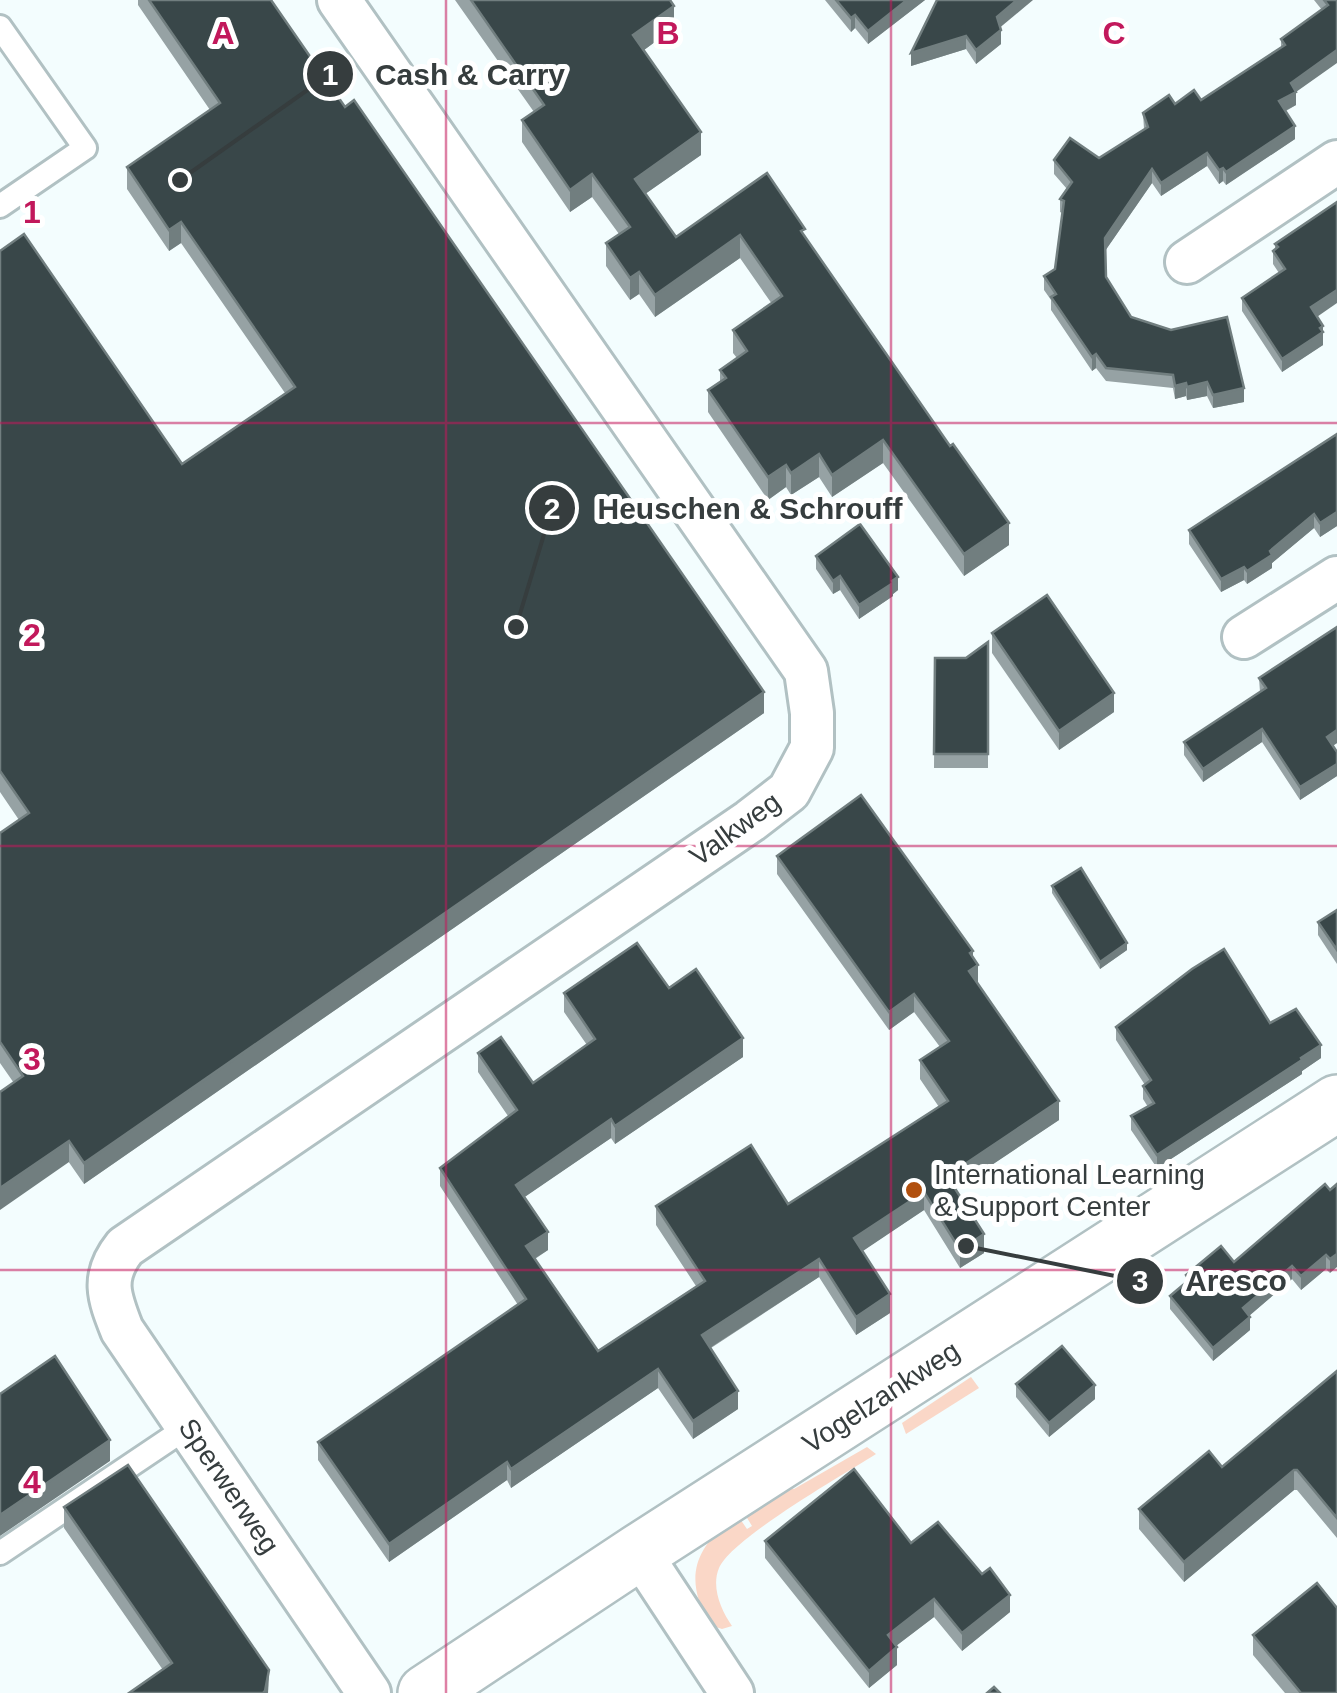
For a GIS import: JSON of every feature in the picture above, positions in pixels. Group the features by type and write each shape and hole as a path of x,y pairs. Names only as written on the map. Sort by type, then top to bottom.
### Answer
{"street":[{"name":"Valkweg","path":"111,1272 125,1247 750,821 789,791 812,748 806,671 339,0"},
{"path":"1187,262 1337,162"},
{"path":"1244,637 1337,578"},
{"name":"Vogelzankweg","path":"426,1693 1337,1103"},
{"name":"Sperwerweg","path":"111,1272 108,1284 122,1330 369,1693"},
{"path":"639,1552 732,1693"}],"lane":[{"path":"0,27 85,148 0,206"},
{"path":"0,1553 189,1426"}],"shaded area":[{"path":"971,1377 979,1388 906,1434 902,1423"},
{"path":"867,1447 876,1454 766,1524 728,1555 719,1568 716,1583 721,1606 732,1626 722,1629 710,1625 695,1578 697,1564 711,1539 738,1516 747,1529 752,1526 744,1513 785,1486 794,1489"}],"building":[{"path":"149,0 271,0 345,107 354,100 764,692 84,1163 69,1141 0,1188 0,1092 23,1076 0,1042 0,833 29,813 0,771 0,251 24,234 182,464 295,387 181,222 169,230 127,167 220,103"},
{"path":"471,0 670,0 674,6 633,35 701,132 635,179 676,237 767,173 805,229 801,231 950,446 953,444 1009,523 964,554 883,440 832,475 819,454 791,473 786,465 768,477 708,390 726,378 720,370 747,351 733,330 782,296 740,235 655,295 639,272 630,278 606,243 630,227 592,174 570,190 522,120 544,105"},
{"path":"836,0 907,0 868,31"},
{"path":"937,0 1017,0 997,17 1001,30 976,50 966,36 911,53"},
{"path":"1324,0 1337,0 1337,50 1291,83 1296,92 1279,101 1295,126 1226,172 1223,168 1219,170 1207,153 1161,183 1152,169 1105,238 1106,277 1131,317 1171,330 1227,317 1244,388 1213,395 1207,382 1175,386 1173,375 1106,368 1096,354 1092,357 1051,297 1056,294 1044,276 1055,269 1064,201 1060,199 1072,182 1054,160 1070,138 1099,158 1148,127 1143,113 1169,95 1175,104 1194,90 1201,100 1285,45 1281,39 1328,5"},
{"path":"1337,202 1337,290 1311,307 1323,332 1282,359 1242,298 1285,269 1273,251 1278,247 1275,244"},
{"path":"1337,434 1337,512 1320,523 1314,514 1270,551 1272,555 1247,571 1244,567 1221,579 1189,530"},
{"path":"860,524 898,577 859,605 840,576 833,581 816,556"},
{"path":"1047,595 1114,693 1059,731 992,633"},
{"path":"1337,627 1337,730 1327,737 1337,752 1337,764 1300,787 1262,729 1203,769 1184,742 1266,688 1259,678"},
{"path":"988,642 988,754 934,754 935,658 966,658"},
{"path":"861,795 973,951 970,953 978,965 969,971 1059,1101 947,1176 984,1234 960,1250 924,1192 854,1238 890,1294 856,1317 819,1259 702,1335 738,1391 693,1421 658,1369 511,1469 507,1462 389,1544 318,1442 526,1299 440,1168 517,1110 478,1053 501,1037 533,1083 595,1039 564,993 637,943 669,988 696,969 743,1038 615,1126 611,1119 516,1185 548,1232 526,1246 598,1351 705,1281 656,1206 751,1145 788,1204 948,1101 920,1060 949,1041 914,994 889,1012 777,856"},
{"path":"1081,868 1127,943 1100,962 1052,886"},
{"path":"1337,910 1337,950 1318,922"},
{"path":"1224,949 1270,1023 1296,1009 1321,1045 1157,1155 1131,1116 1154,1103 1143,1086 1151,1080 1116,1027"},
{"path":"1325,1184 1330,1190 1337,1184 1337,1254 1330,1259 1326,1255 1301,1276 1292,1266 1243,1308 1250,1317 1213,1348 1170,1296 1189,1280 1186,1275 1221,1246 1234,1262"},
{"path":"1062,1346 1095,1385 1049,1423 1016,1384"},
{"path":"55,1356 110,1440 0,1515 0,1394"},
{"path":"1337,1371 1337,1518 1294,1470 1184,1562 1139,1509 1209,1451 1222,1467"},
{"path":"128,1465 269,1670 263,1693 129,1693 172,1663 64,1507"},
{"path":"854,1469 911,1543 938,1522 982,1574 990,1568 1010,1595 962,1633 934,1599 888,1635 897,1647 869,1671 765,1541"},
{"path":"1317,1583 1337,1608 1337,1693 1301,1693 1253,1635"}],"place":[{"name":"Cash & Carry","path":"180,180"},
{"name":"Heuschen & Schrouff","path":"516,627"},
{"name":"International Learning & Support Center","path":"914,1190"},
{"name":"Aresco","path":"966,1246"}]}
